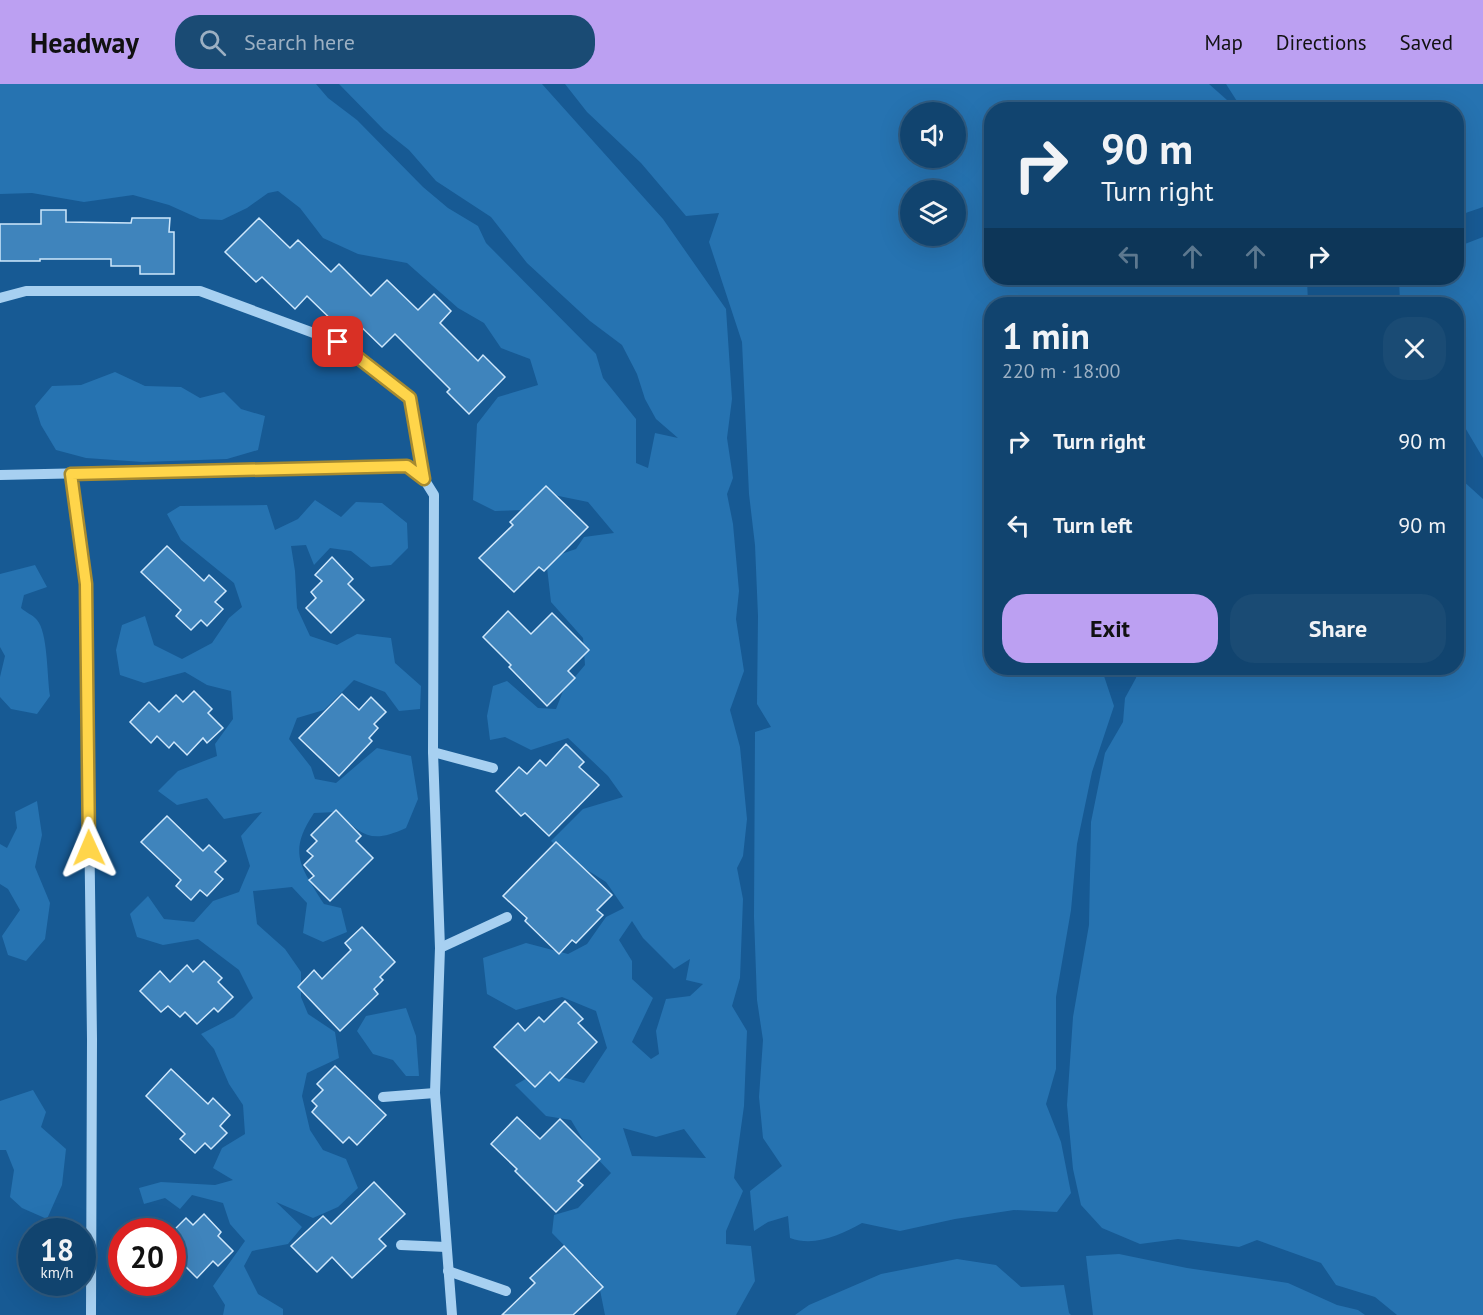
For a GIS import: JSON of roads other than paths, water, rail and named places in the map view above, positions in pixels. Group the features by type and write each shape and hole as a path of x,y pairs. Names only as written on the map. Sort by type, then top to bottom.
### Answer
{"lane":[{"path":"0,298 26,291 200,291 338,342 410,398 424,479"},
{"path":"0,475 407,466 424,479 434,495 433,752 440,948 435,1093 452,1315"},
{"path":"71,474 86,584 92,1039 92,1315"},
{"path":"433,752 493,768"},
{"path":"440,948 507,917"},
{"path":"383,1097 435,1093"},
{"path":"401,1245 446,1246"},
{"path":"448,1271 506,1291"}]}
